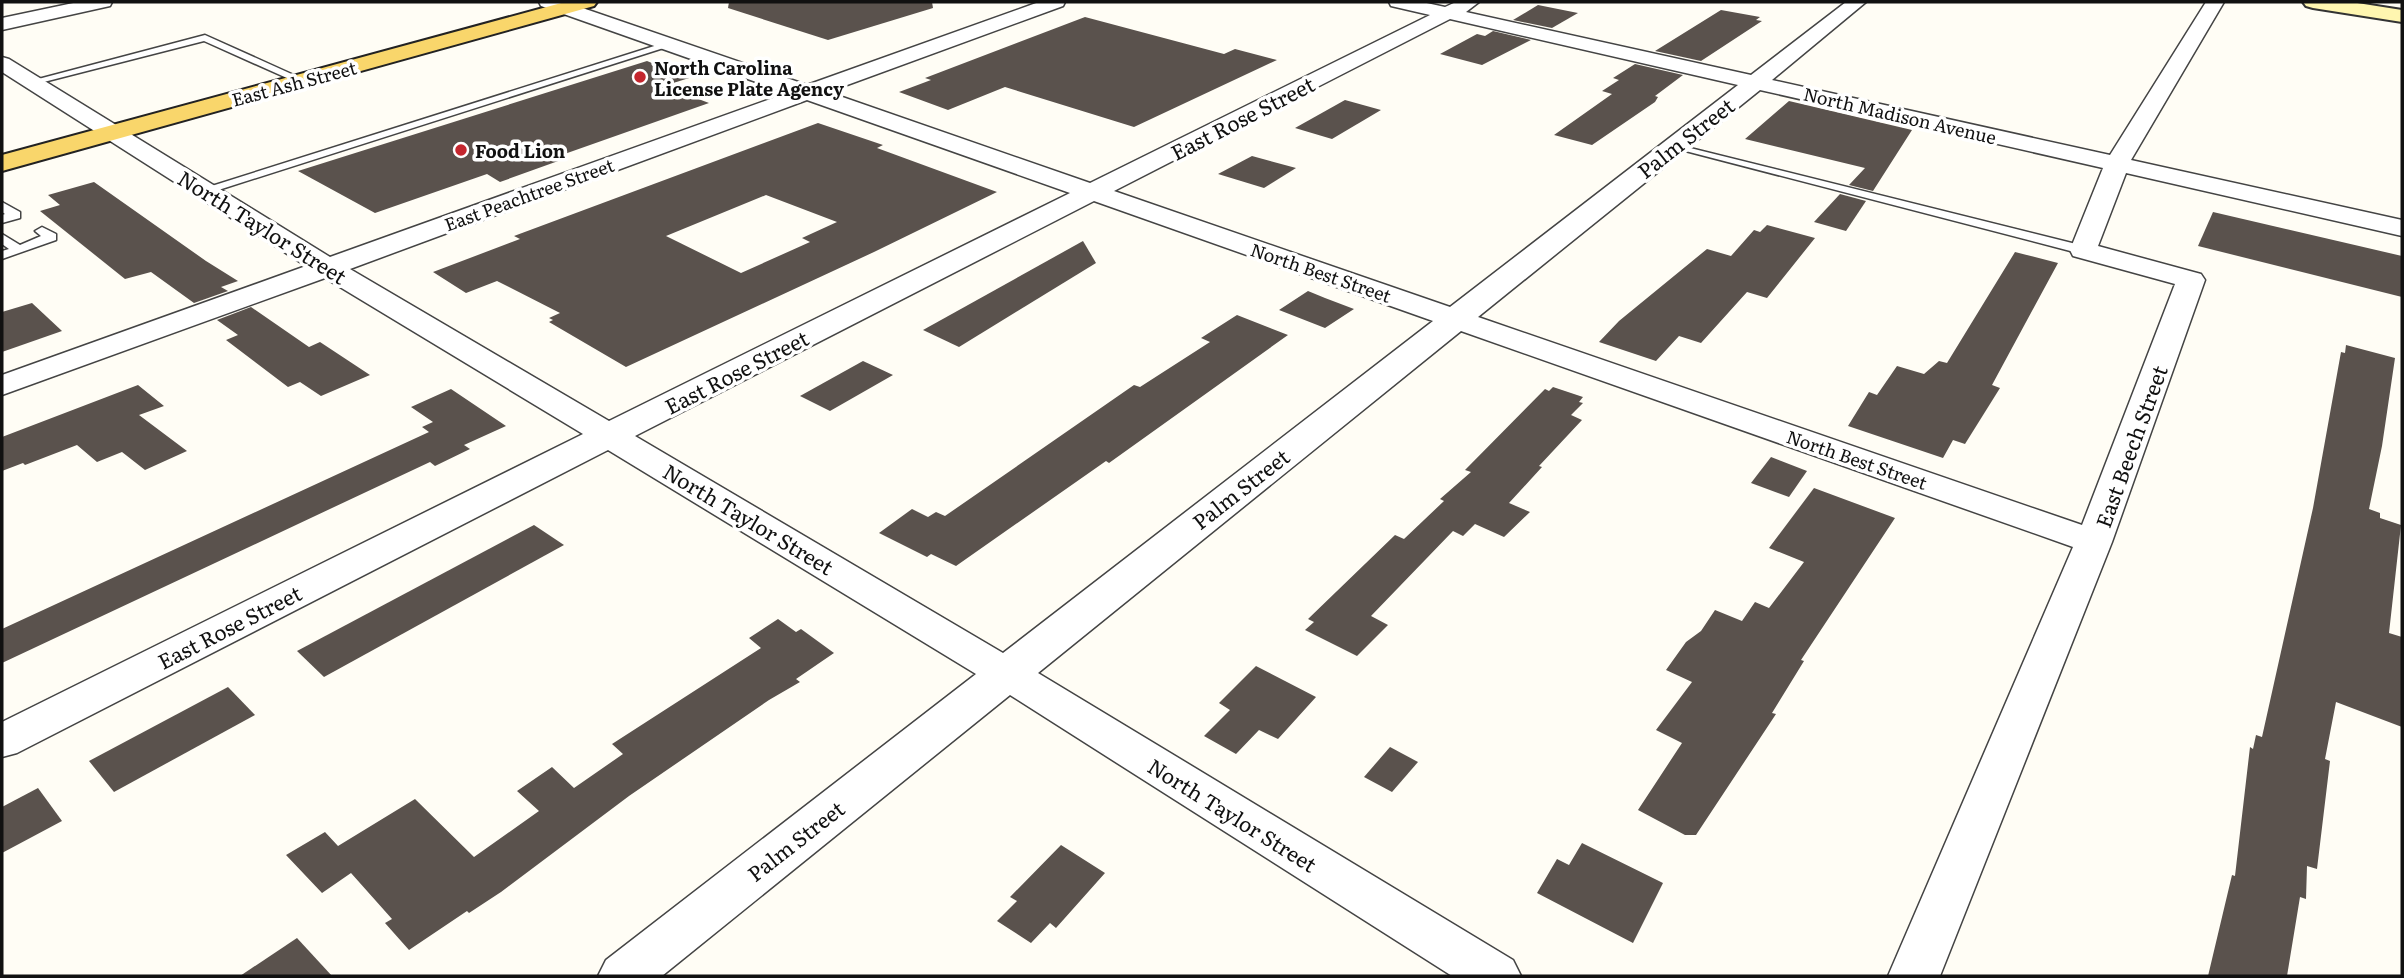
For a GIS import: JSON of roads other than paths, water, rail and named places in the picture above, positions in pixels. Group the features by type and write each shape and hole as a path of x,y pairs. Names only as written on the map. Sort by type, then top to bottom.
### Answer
{"main road":[{"name":"East Ash Street","path":"2,163 302,81 567,4"}],"street":[{"path":"2,24 103,2"},
{"name":"East Peachtree Street","path":"2,386 1056,2"},
{"name":"North Madison Avenue","path":"1398,2 1459,7 1754,82 2402,228"},
{"name":"Palm Street","path":"624,976 1857,2"},
{"path":"2083,250 2117,164 2215,2"},
{"path":"2313,2 2402,16"},
{"name":"North Best Street","path":"567,4 671,44 2094,542"},
{"name":"East Rose Street","path":"2,741 1459,7"},
{"name":"North Taylor Street","path":"2,64 327,267 1006,673 1495,976"},
{"name":"East Beech Street","path":"1914,976 2094,542 2191,280 2083,250"}],"lane":[{"path":"32,82 205,38 302,81"},
{"path":"205,190 671,44"},
{"path":"1674,145 2083,250"},
{"path":"2,206 12,217"},
{"path":"2,255 51,237 42,231"},
{"path":"2,238 19,250"}],"place":[{"name":"North Carolina License Plate Agency","path":"640,77"},
{"name":"Food Lion","path":"461,150"}]}
